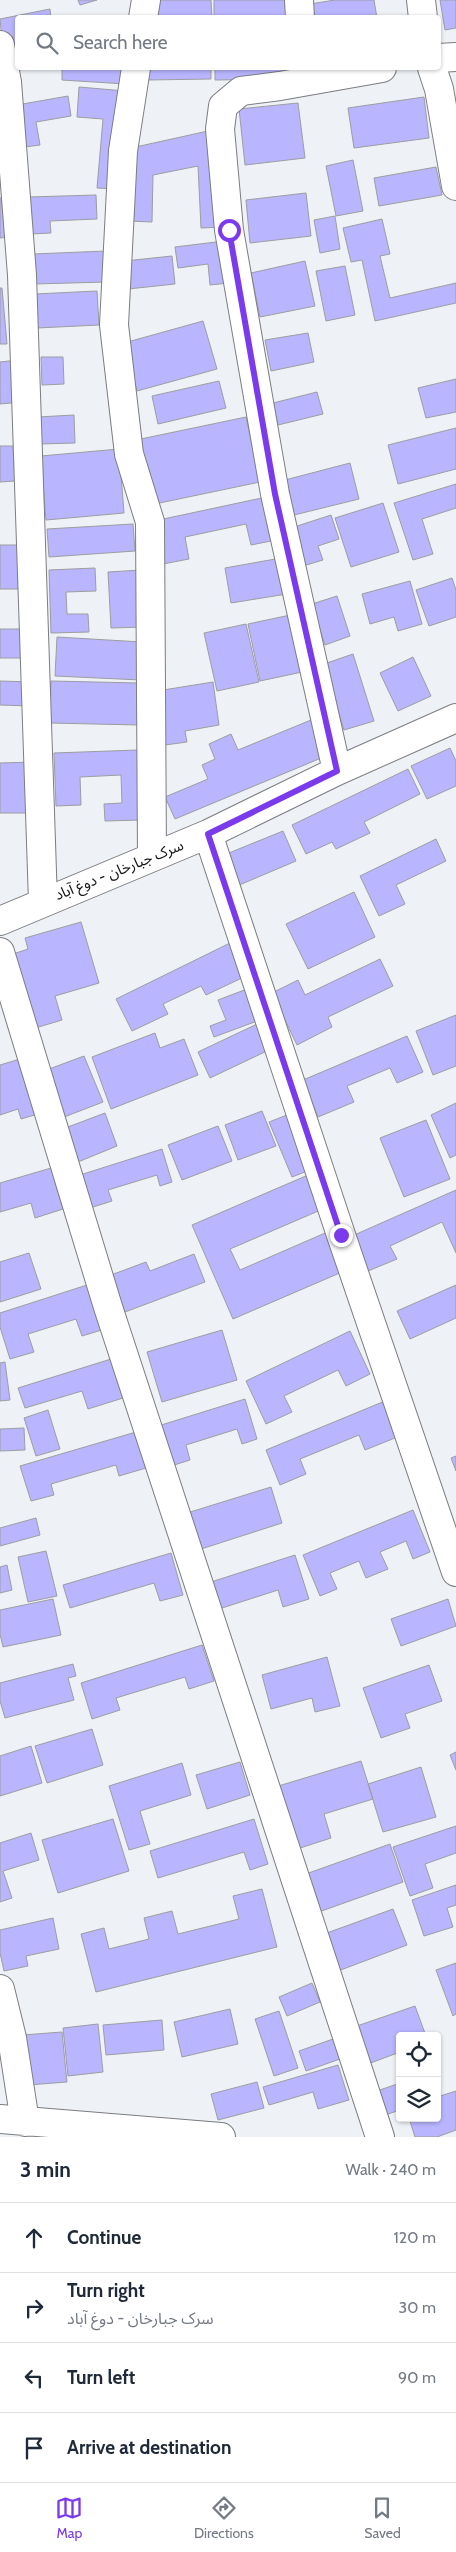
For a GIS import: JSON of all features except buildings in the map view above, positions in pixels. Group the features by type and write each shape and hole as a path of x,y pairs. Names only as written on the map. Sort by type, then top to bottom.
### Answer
{"street":[{"path":"144,15 146,0"},
{"path":"299,0 300,15"},
{"path":"421,0 423,15"},
{"path":"0,45 7,82 22,276 43,902"},
{"path":"441,58 456,57"},
{"path":"136,70 123,151 114,325 129,454 150,522 152,857"},
{"path":"337,771 275,494 229,230 220,129 223,106 241,91 304,74 356,70"},
{"path":"433,70 439,89 456,186"},
{"name":"سرک جبارخان - دوغ آباد","path":"0,921 208,834 337,771 456,718"},
{"path":"208,834 341,1235 456,1572"},
{"path":"0,952 108,1306 380,2137"},
{"path":"0,1989 12,2038 12,2121 221,2137"}],"route":[{"path":"229,230 275,494 337,771 208,834 341,1235"}]}
